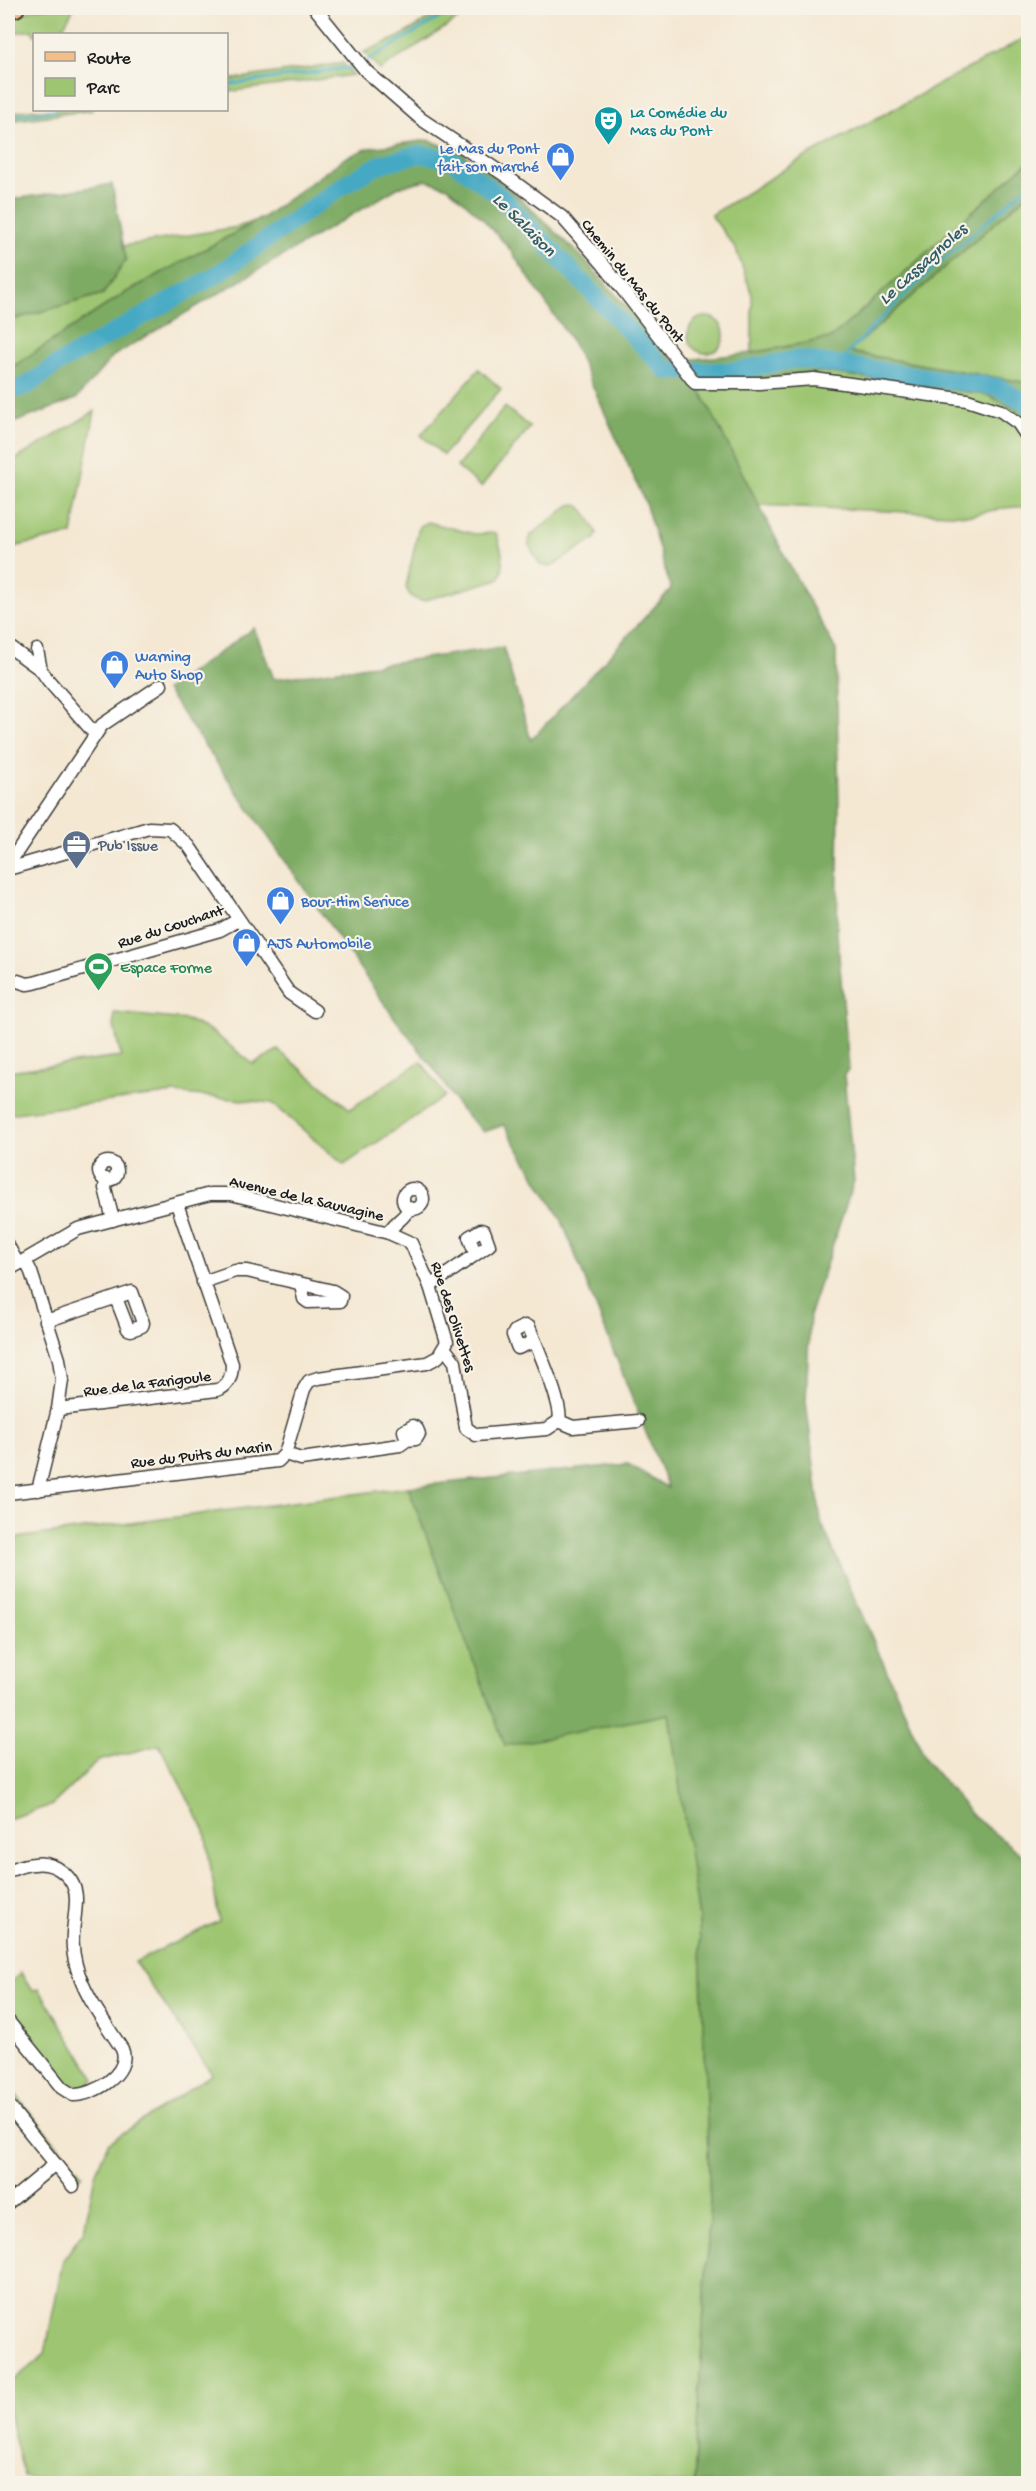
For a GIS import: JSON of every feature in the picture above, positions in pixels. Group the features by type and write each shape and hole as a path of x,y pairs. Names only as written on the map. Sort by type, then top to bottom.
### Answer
{"main road":[{"path":"8,10 16,8"}],"street":[{"name":"Chemin du Mas du Pont","path":"315,8 366,71 413,112 562,218 603,264 695,383 759,383 814,379 967,400 1001,411 1018,423 1029,438"},
{"path":"8,646 41,670 95,734"},
{"path":"37,650 41,670"},
{"path":"8,867 102,725 161,685"},
{"path":"8,867 149,828 170,829 189,846 289,993 315,1011"},
{"name":"Rue du Couchant","path":"8,978 27,984 34,983 220,930 238,920"},
{"path":"106,1179 105,1188 113,1220"},
{"name":"Avenue de la Sauvagine","path":"17,1264 78,1229 217,1193 231,1194 389,1233 411,1243 415,1251"},
{"name":"Rue de la Farigoule","path":"58,1409 223,1388 230,1381 232,1364 177,1204"},
{"path":"389,1233 390,1229 406,1216 409,1208"},
{"path":"8,1246 17,1264 31,1272 61,1369 58,1409 38,1490"},
{"name":"Rue des Olivettes","path":"415,1251 447,1336 445,1349 454,1358 464,1422 470,1432 482,1436 547,1429 559,1421 573,1427 638,1421"},
{"path":"430,1286 475,1253"},
{"path":"203,1282 242,1270 301,1285"},
{"path":"46,1322 116,1298"},
{"path":"535,1341 560,1408 559,1421"},
{"name":"Rue du Puits du Marin","path":"8,1493 274,1462 285,1454 304,1389 309,1381 318,1377 427,1363 438,1357 445,1349"},
{"path":"285,1454 301,1459 400,1445 407,1440"},
{"path":"8,1871 29,1864 46,1864 58,1868 71,1882 76,1899 72,1939 76,1966 90,1997 122,2049 125,2057 124,2066 116,2076 88,2093 73,2095 62,2088 8,2021"},
{"path":"8,2105 73,2186"},
{"path":"8,2203 55,2164"}],"green space":[{"path":"37,8 74,8 60,33 33,33 32,30 8,34 8,19"},
{"path":"447,8 475,8 380,70 364,52 399,37"},
{"path":"1028,36 1028,162 831,338 752,353 752,295 736,249 711,215 798,161"},
{"path":"343,63 353,75 228,92 228,80"},
{"path":"33,109 33,111 85,111 8,121 8,113"},
{"path":"428,140 461,152 510,189 580,255 675,361 752,353 831,338 1028,162 1028,194 849,352 1028,383 1028,424 1016,410 988,395 823,372 752,379 695,380 792,570 836,650 839,808 837,934 849,1068 844,1075 854,1181 810,1313 806,1401 821,1522 927,1762 973,1816 1028,1860 1028,2483 694,2483 710,2203 699,1919 669,1714 505,1746 408,1487 628,1464 668,1488 561,1219 504,1125 484,1132 460,1109 435,1070 393,1016 166,690 254,628 274,679 503,647 531,740 671,589 645,502 574,345 509,248 480,216 448,187 425,180 399,187 113,356 76,399 8,425 8,370 125,293 262,218 345,158 369,148"},
{"path":"112,184 126,260 103,294 8,321 8,200"},
{"path":"1028,194 1028,383 849,352"},
{"path":"262,218 125,293 8,370 8,321 103,294 126,260 122,246 238,227"},
{"path":"706,317 718,323 724,335 718,347 706,353 694,347 688,335 694,323"},
{"path":"479,369 501,389 443,455 421,435"},
{"path":"823,372 988,395 1016,410 1028,424 1028,506 1003,508 972,515 758,505 695,380 752,379"},
{"path":"505,407 530,427 481,487 457,467"},
{"path":"95,411 72,534 8,548 8,464"},
{"path":"575,504 585,512 597,533 595,539 550,567 540,565 529,545 530,536 570,505"},
{"path":"428,522 474,534 496,533 503,562 499,579 422,601 412,597 406,587 418,531 421,525"},
{"path":"114,1013 187,1020 211,1031 253,1064 278,1050 350,1109 421,1061 445,1096 344,1165 272,1103 174,1093 8,1114 8,1071 121,1057 114,1026"},
{"path":"408,1487 505,1745 669,1714 699,1919 710,2203 694,2483 53,2484 24,2476 8,2410 8,2385 45,2354 63,2260 84,2231 95,2175 108,2143 212,2074 135,1962 219,1921 205,1831 159,1745 98,1761 52,1805 8,1819 8,1539"},
{"path":"21,1973 33,1991 39,1989 95,2079 83,2088 70,2090 8,2012 8,1985"},
{"path":"8,2085 82,2175 77,2179 8,2097"}],"waterway":[{"path":"368,60 456,8"},
{"path":"228,85 352,67"},
{"path":"8,117 49,111"},
{"name":"Le Salaison","path":"8,392 28,385 56,365 216,275 347,183 380,164 419,154 450,159 500,196 667,371 734,371 797,359 998,387 1028,404"},
{"name":"Le Cassagnoles","path":"838,365 906,294 1028,186"}],"place":[{"name":"La Comédie du Mas du Pont","path":"609,146"},
{"name":"Le Mas du Pont fait son marché","path":"560,182"},
{"name":"Warning Auto Shop","path":"114,690"},
{"name":"Pub Issue","path":"77,870"},
{"name":"Bour-Him Serivce","path":"280,926"},
{"name":"AJS Automobile","path":"246,968"},
{"name":"Espace Forme","path":"99,992"}]}
